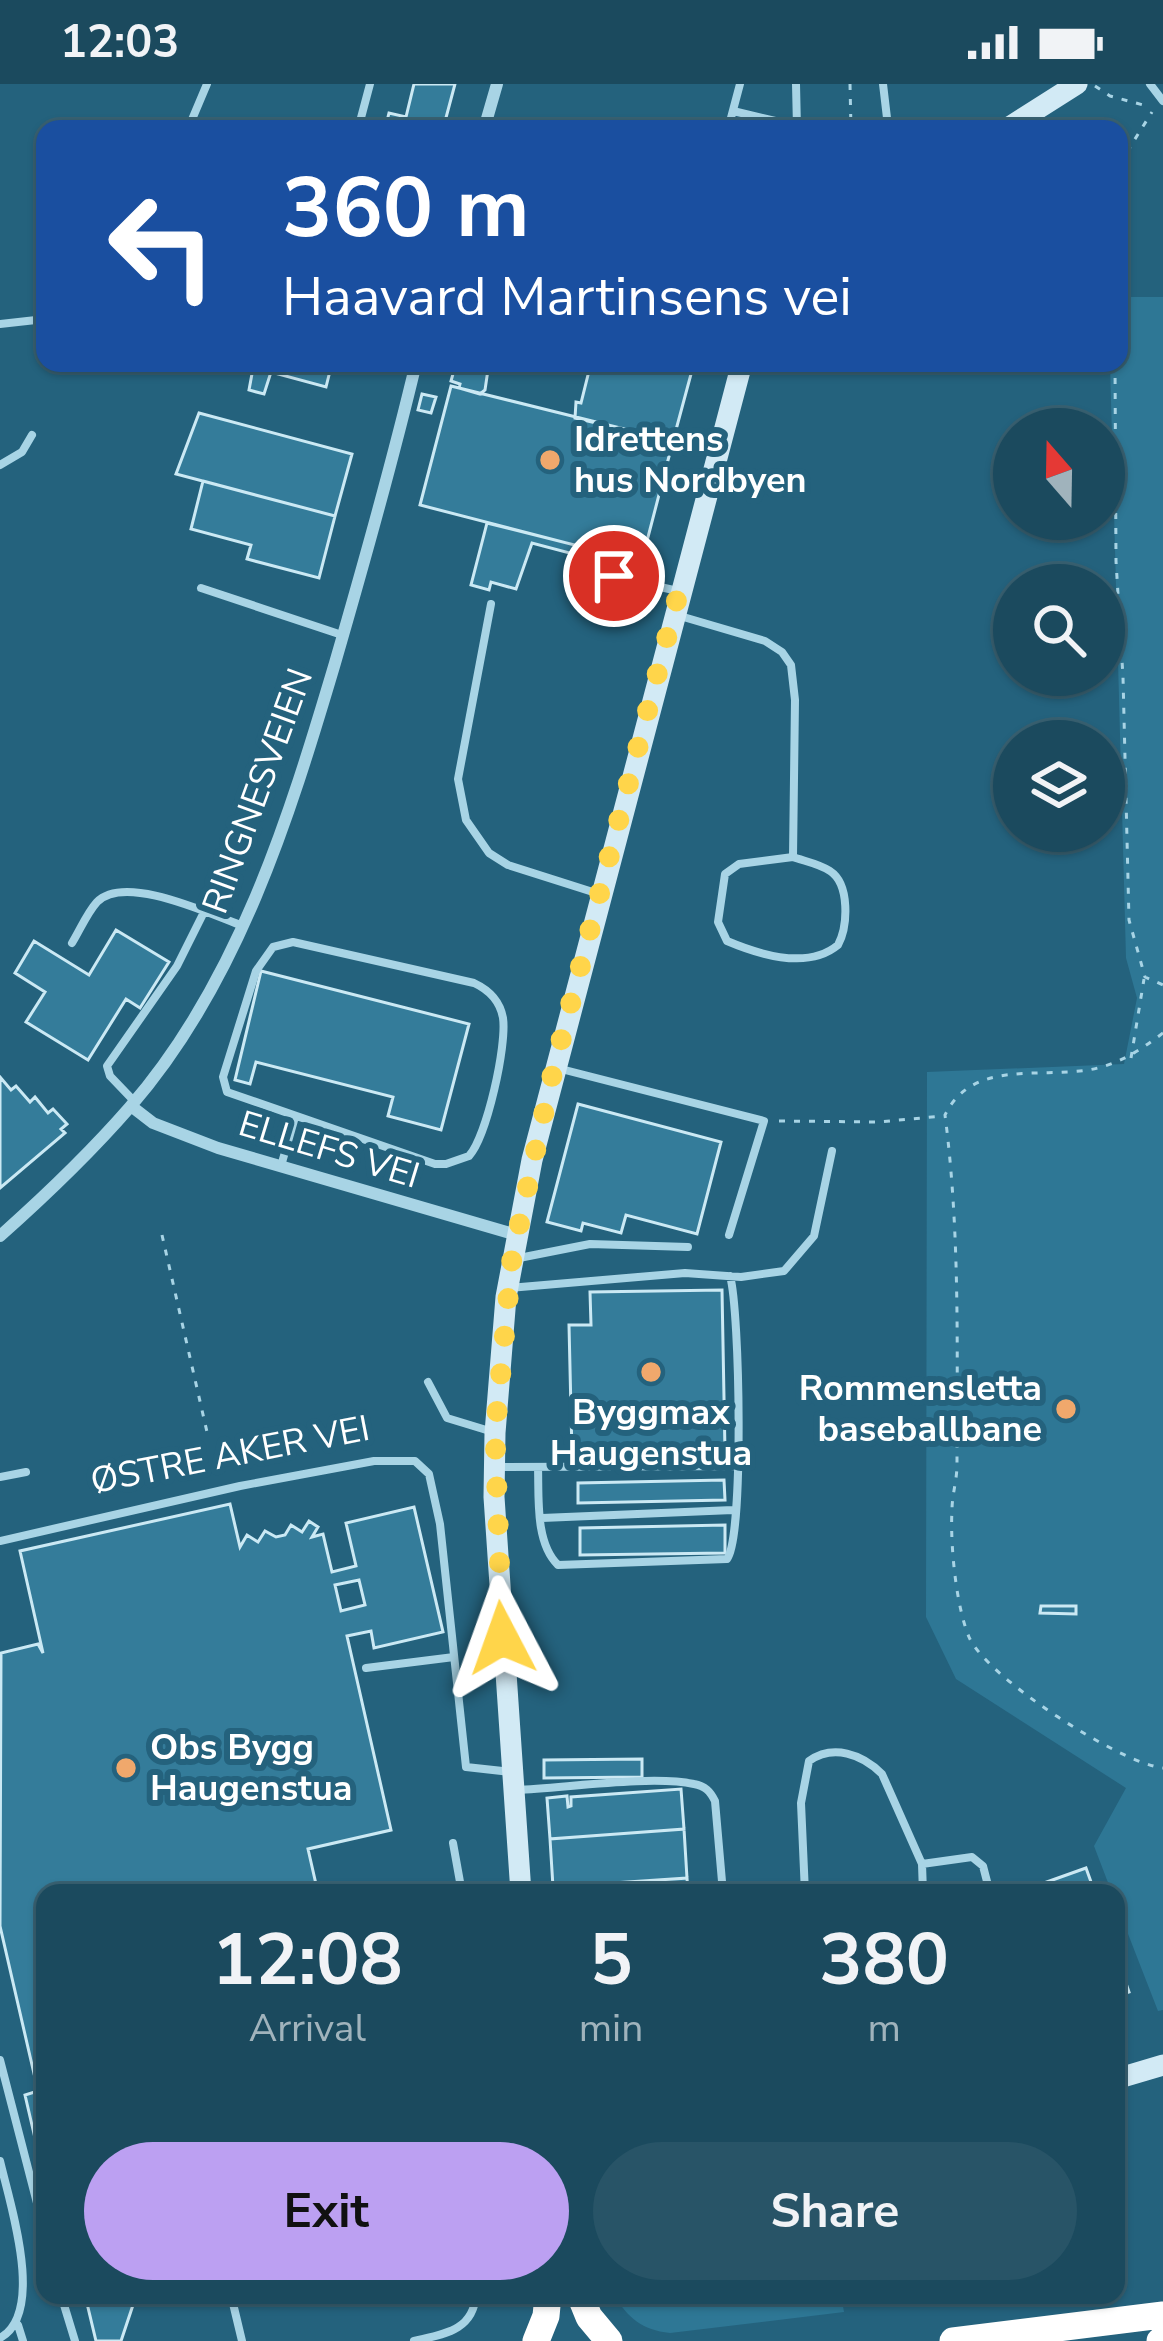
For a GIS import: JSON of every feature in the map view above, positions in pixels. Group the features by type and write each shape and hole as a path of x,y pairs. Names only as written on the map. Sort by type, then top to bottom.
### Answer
{"highway":[{"path":"536,2341 547,2304"},
{"path":"584,2304 609,2341"},
{"path":"952,2341 1163,2315"}],"street":[{"path":"487,120 497,84"},
{"path":"1020,120 1077,84"},
{"name":"RINGNESVEIEN","path":"0,1236 133,1104 169,1054 243,926 304,767 414,372"},
{"path":"520,1884 496,1549 495,1433 507,1288 554,1067 740,372"},
{"name":"ELLEFS VEI","path":"133,1104 178,1135 518,1235"},
{"path":"1125,2076 1163,2065"}],"lane":[{"path":"192,120 207,84"},
{"path":"360,120 370,84"},
{"path":"730,120 740,84"},
{"path":"796,84 797,120"},
{"path":"883,84 888,120"},
{"path":"1150,84 1159,104"},
{"path":"733,110 769,120"},
{"path":"0,324 36,320"},
{"path":"0,465 22,452 32,435"},
{"path":"580,568 679,591"},
{"path":"201,588 343,635"},
{"path":"491,604 458,779 466,820 489,853 508,865 599,894"},
{"path":"673,614 765,641 791,665 795,700 793,857"},
{"path":"793,857 831,871 838,880 846,912 838,945 814,958 756,954 727,941 718,922 724,874 739,864 793,857"},
{"path":"72,943 97,902 119,892 149,895 243,926"},
{"path":"133,1104 107,1066 177,966 204,912"},
{"path":"293,942 474,983 485,988 500,1008 503,1031 488,1111 470,1156 435,1163 295,1118 232,1096 223,1086 256,971 273,946 293,942"},
{"path":"554,1067 764,1121 729,1235"},
{"path":"280,1166 295,1118"},
{"path":"507,1288 685,1273 774,1275 802,1253 820,1217 832,1151"},
{"path":"512,1258 590,1244 688,1247"},
{"path":"538,1467 551,1558 565,1567 721,1562 734,1547 738,1466 736,1321 730,1276"},
{"path":"428,1382 447,1418 495,1433"},
{"name":"ØSTRE AKER VEI","path":"0,1541 262,1482 374,1461 415,1461 429,1474 440,1523 466,1767 513,1781"},
{"path":"495,1468 738,1466"},
{"path":"0,1478 26,1472"},
{"path":"542,1518 733,1510"},
{"path":"366,1668 454,1657"},
{"path":"805,1884 801,1804 809,1761 820,1753 853,1755 881,1774 922,1864 923,1884"},
{"path":"513,1781 665,1782 697,1784 710,1790 716,1801 721,1884"},
{"path":"453,1843 460,1884"},
{"path":"922,1864 972,1857 982,1866 987,1884"},
{"path":"0,2060 36,2199"},
{"path":"0,2161 24,2289 18,2324 23,2341"},
{"path":"64,2304 75,2341"},
{"path":"233,2304 242,2341"},
{"path":"414,2341 462,2327 474,2304"},
{"path":"0,2338 18,2324"}],"path":[{"path":"850,84 851,120"},
{"path":"1094,84 1110,96 1159,104 1128,153"},
{"path":"1115,372 1116,561 1129,920 1145,977 1131,1058"},
{"path":"1145,977 1163,985"},
{"path":"1163,1033 1131,1058 1090,1070 974,1082 956,1094 945,1115 957,1300 957,1470 951,1513 960,1606 968,1634 980,1658 1025,1692 1125,1758 1163,1768"},
{"path":"764,1121 878,1122 945,1115"},
{"path":"162,1235 207,1432"}],"shaded area":[{"path":"1128,297 1163,297 1163,2010 1158,2011 1125,1926 1125,1884 1109,1884 1094,1846 1126,1788 956,1679 926,1617 927,1072 1124,1064 1137,998 1126,958 1125,720 1120,720 1119,696 1125,696 1125,564 1115,564 1115,540 1125,540 1125,408 1111,408 1110,372 1128,372"},
{"path":"621,2304 843,2304 844,2312 670,2333 637,2322"}],"building":[{"path":"414,84 455,84 445,120 387,120 389,113 406,117"},
{"path":"252,372 271,372 264,394 249,390"},
{"path":"271,372 330,372 326,387"},
{"path":"454,372 488,372 480,394 451,381"},
{"path":"589,372 692,372 673,441 575,418 576,402 581,403"},
{"name":"Idrettens hus Nordbyen","path":"451,386 673,441 641,564 622,559 620,564 595,563 594,550 420,505"},
{"path":"422,394 436,397 431,413 418,410"},
{"path":"199,413 352,454 335,516 176,474"},
{"path":"203,481 335,516 319,578 247,559 251,545 191,529"},
{"path":"487,523 579,546 577,555 532,543 516,589 491,582 489,590 471,585"},
{"path":"116,930 169,962 140,1008 126,999 88,1060 26,1022 45,992 15,973 34,941 89,975"},
{"path":"261,971 469,1024 441,1130 388,1116 393,1097 256,1062 250,1084 235,1080"},
{"path":"0,1077 11,1090 16,1086 30,1102 35,1097 48,1113 53,1109 67,1124 61,1129 65,1133 0,1188"},
{"path":"578,1104 721,1142 697,1234 626,1215 621,1233 583,1223 581,1231 547,1222"},
{"path":"722,1290 725,1452 572,1454 569,1325 591,1325 590,1292"},
{"path":"724,1480 725,1500 578,1503 578,1483"},
{"path":"230,1504 240,1547 247,1535 258,1542 265,1531 276,1537 285,1535 291,1525 302,1532 309,1521 318,1527 312,1537 323,1534 332,1572 356,1566 346,1523 414,1507 443,1632 374,1648 371,1631 347,1636 391,1830 308,1849 316,1884 36,1884 36,2082 0,1926 1,1653 38,1644 43,1653 20,1551","holes":["359,1580 365,1605 341,1611 335,1585"]},
{"path":"725,1525 725,1553 580,1555 580,1528"},
{"path":"1041,1606 1076,1606 1076,1614 1040,1613"},
{"path":"642,1759 642,1777 544,1778 544,1760"},
{"path":"681,1789 684,1829 550,1839 547,1798 567,1796 568,1807 571,1797"},
{"path":"684,1829 687,1878 553,1884 550,1839"},
{"path":"1086,1868 1092,1884 1041,1884"},
{"path":"687,1878 687,1884 598,1884"},
{"path":"36,2092 36,2142 25,2095"},
{"path":"87,2304 133,2304 121,2341 96,2341"}],"place":[{"name":"Idrettens hus Nordbyen","path":"550,460"},
{"name":"Byggmax Haugenstua","path":"651,1372"},
{"name":"Rommensletta baseballbane","path":"1066,1409"},
{"name":"Obs Bygg Haugenstua","path":"126,1768"}],"route":[{"path":"502,1638 495,1433 512,1258 554,1067 679,591 614,576"}]}
